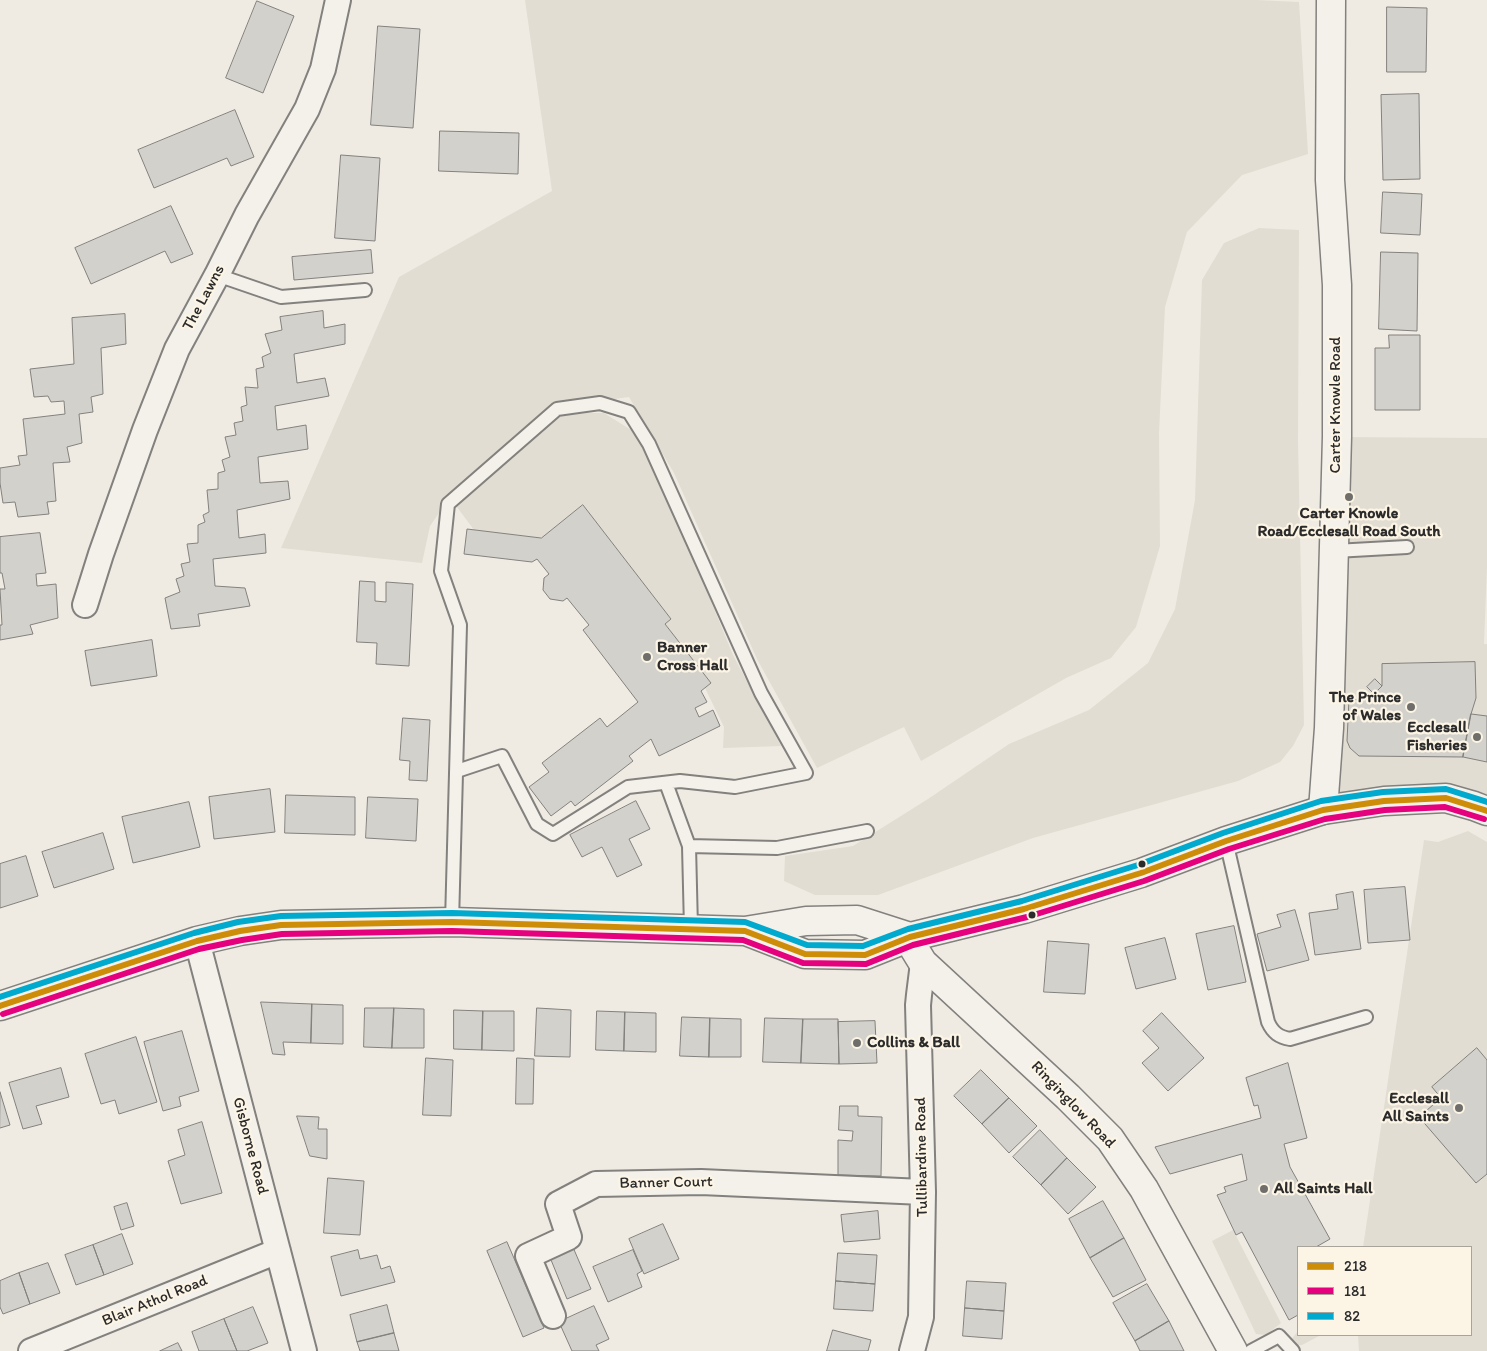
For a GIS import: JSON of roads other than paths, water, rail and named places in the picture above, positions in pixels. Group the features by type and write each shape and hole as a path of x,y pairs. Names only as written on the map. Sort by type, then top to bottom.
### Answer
{"main road":[{"name":"Carter Knowle Road","path":"1323,810 1329,728 1337,437 1337,285 1330,180 1331,0"},
{"path":"0,1006 197,941 240,931 281,925 452,922 745,931 806,921 857,920 910,937 1024,909 1141,873 1226,841 1323,810 1384,801 1446,798 1487,811"},
{"name":"Ringinglow Road","path":"910,937 924,963 1068,1097 1110,1140 1144,1189 1233,1351"}],"street":[{"name":"The Lawns","path":"85,605 145,430 177,348 247,215 307,109 323,69 338,0"},
{"name":"Gisborne Road","path":"197,941 304,1351"},
{"name":"Tullibardine Road","path":"912,1351 921,1317 924,1192 918,995 924,963"},
{"name":"Banner Court","path":"553,1316 528,1256 569,1237 558,1204 596,1184 701,1182 924,1192"},
{"name":"Blair Athol Road","path":"31,1351 278,1251"}],"lane":[{"path":"217,275 280,297 365,290"},
{"path":"452,922 460,626 441,571 448,504 557,409 600,403 629,412 649,444 761,693 806,773 735,787 680,782 628,787 553,834 537,824 502,756 457,771"},
{"path":"1335,551 1407,547"},
{"path":"666,783 689,846 690,928"},
{"path":"689,846 777,848 867,831"},
{"path":"1226,841 1268,1022 1274,1032 1278,1036 1290,1039 1366,1017"},
{"path":"1252,1351 1279,1336 1293,1351"}],"place":[{"name":"Carter Knowle Road/Ecclesall Road South","path":"1349,497"},
{"name":"Banner Cross Hall","path":"647,657"},
{"name":"The Prince of Wales","path":"1411,707"},
{"name":"Ecclesall Fisheries","path":"1477,737"},
{"name":"Collins & Ball","path":"857,1043"},
{"name":"Ecclesall All Saints","path":"1459,1108"},
{"name":"All Saints Hall","path":"1264,1189"}]}
